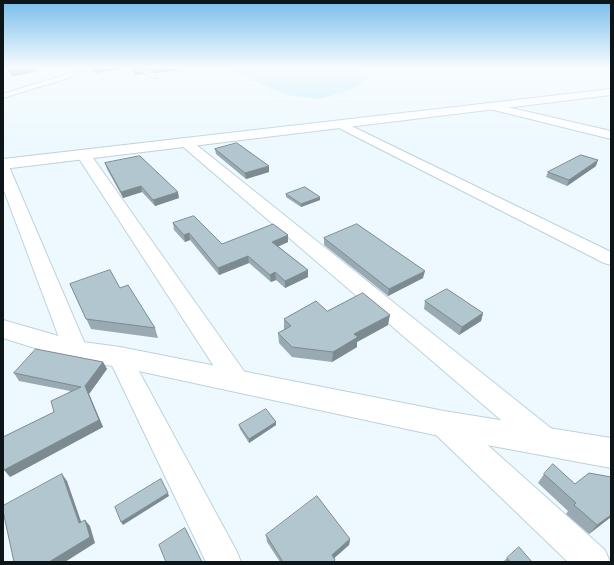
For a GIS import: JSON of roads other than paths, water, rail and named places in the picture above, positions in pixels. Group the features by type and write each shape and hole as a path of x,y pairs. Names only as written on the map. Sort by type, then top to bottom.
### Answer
{"street":[{"path":"3,164 593,94"},
{"path":"494,107 611,135"},
{"path":"341,125 611,259"},
{"path":"185,142 547,442"},
{"path":"83,154 237,381"},
{"path":"3,169 76,351"},
{"path":"3,329 76,351 120,357 444,424 611,454"},
{"path":"120,357 224,562"},
{"path":"444,424 593,562"}]}
